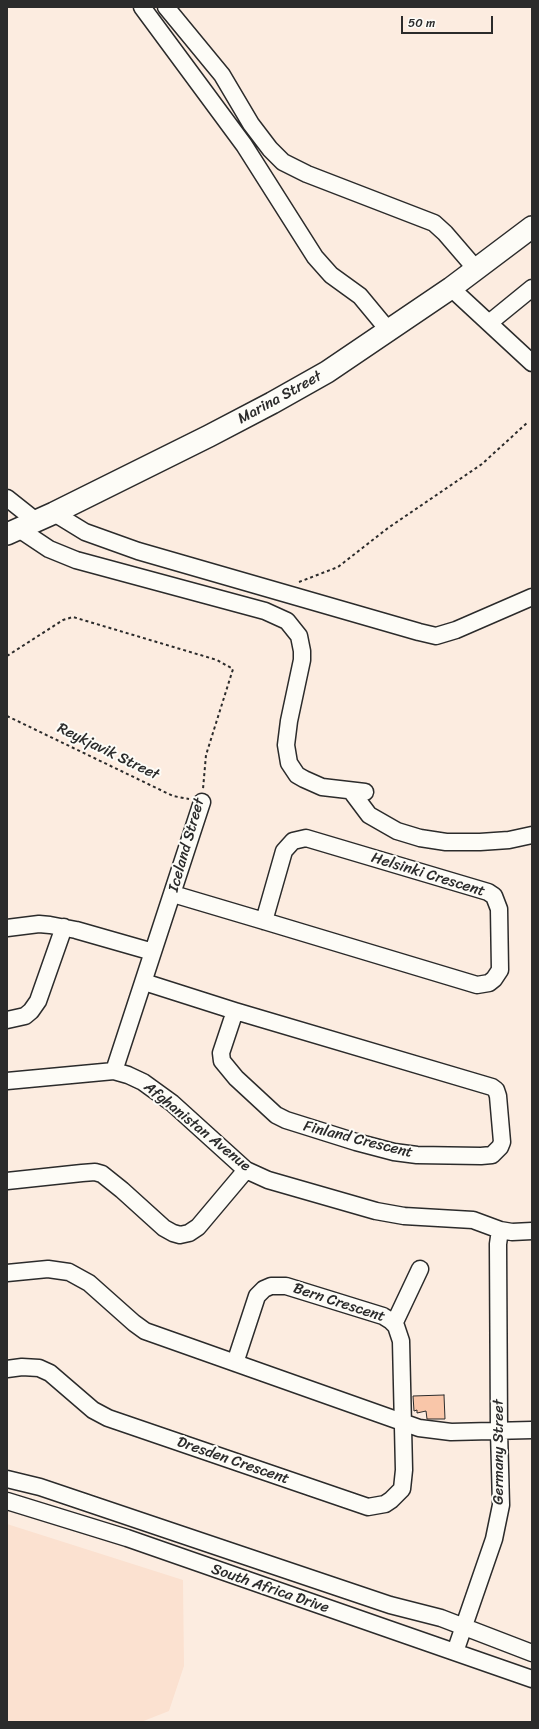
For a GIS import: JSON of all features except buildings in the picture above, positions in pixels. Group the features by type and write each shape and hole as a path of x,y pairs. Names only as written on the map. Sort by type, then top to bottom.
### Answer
{"main road":[{"name":"Marina Street","path":"29,524 209,436 327,372 452,288 532,227"}],"street":[{"path":"142,7 244,145 315,257 331,275 360,296 388,332"},
{"path":"166,7 222,75 251,124 270,149 283,162 306,174 434,223 445,233 476,269"},
{"path":"452,288 532,363"},
{"path":"489,323 532,288"},
{"path":"7,498 49,549 76,560 265,611 287,621 299,636 302,651 302,660 287,739 287,755 292,769 304,779 322,787 358,792 369,815 397,831 420,838 446,842 480,842 509,840 532,835"},
{"path":"29,524 85,532 138,551 436,636 456,630 532,598"},
{"name":"Iceland Street","path":"114,1071 202,802"},
{"name":"Helsinki Crescent","path":"173,894 477,985 489,983 494,979 500,970 499,909 494,896 474,887 306,838 293,841 284,851 264,921"},
{"path":"7,928 39,924 64,927 153,952"},
{"path":"7,1020 25,1016 31,1011 38,1001 64,927"},
{"name":"Finland Crescent","path":"144,982 235,1011 492,1087 496,1090 498,1096 502,1142 500,1147 492,1155 481,1156 417,1155 394,1152 356,1142 286,1120 276,1115 236,1078 222,1062 221,1052 235,1011"},
{"name":"Afghanistan Avenue","path":"7,1081 114,1071 128,1075 143,1082 172,1103 246,1170 268,1180 376,1211 404,1216 472,1220 499,1237 512,1232 532,1231"},
{"path":"7,1181 82,1172 95,1172 102,1174 164,1228 180,1235 188,1233 198,1227 246,1170"},
{"name":"Germany Street","path":"455,1652 494,1539 501,1505 499,1431 499,1237"},
{"path":"7,1273 48,1269 69,1272 79,1276 89,1283 145,1331 419,1428 436,1431 532,1430"},
{"path":"394,1324 420,1269"},
{"name":"Bern Crescent","path":"235,1363 257,1296 264,1289 271,1286 286,1286 383,1316 394,1324 401,1340 403,1422"},
{"name":"Dresden Crescent","path":"7,1369 22,1367 39,1368 50,1373 93,1410 108,1418 368,1507 385,1504 402,1489 404,1482 403,1422"},
{"name":"South Africa Drive","path":"7,1480 40,1487 390,1605 441,1618 532,1653"},
{"name":"South Africa Drive","path":"7,1501 127,1538 532,1679"}],"path":[{"path":"277,591 338,568 388,528 482,464 528,422"},
{"name":"Iceland Street","path":"7,656 63,620 73,617 217,660 233,669 206,755 202,802"},
{"name":"Reykjavik Street","path":"7,716 156,786 173,796 202,802"}],"shaded area":[{"path":"7,1524 183,1580 184,1666 169,1711 141,1722 7,1722"}]}
